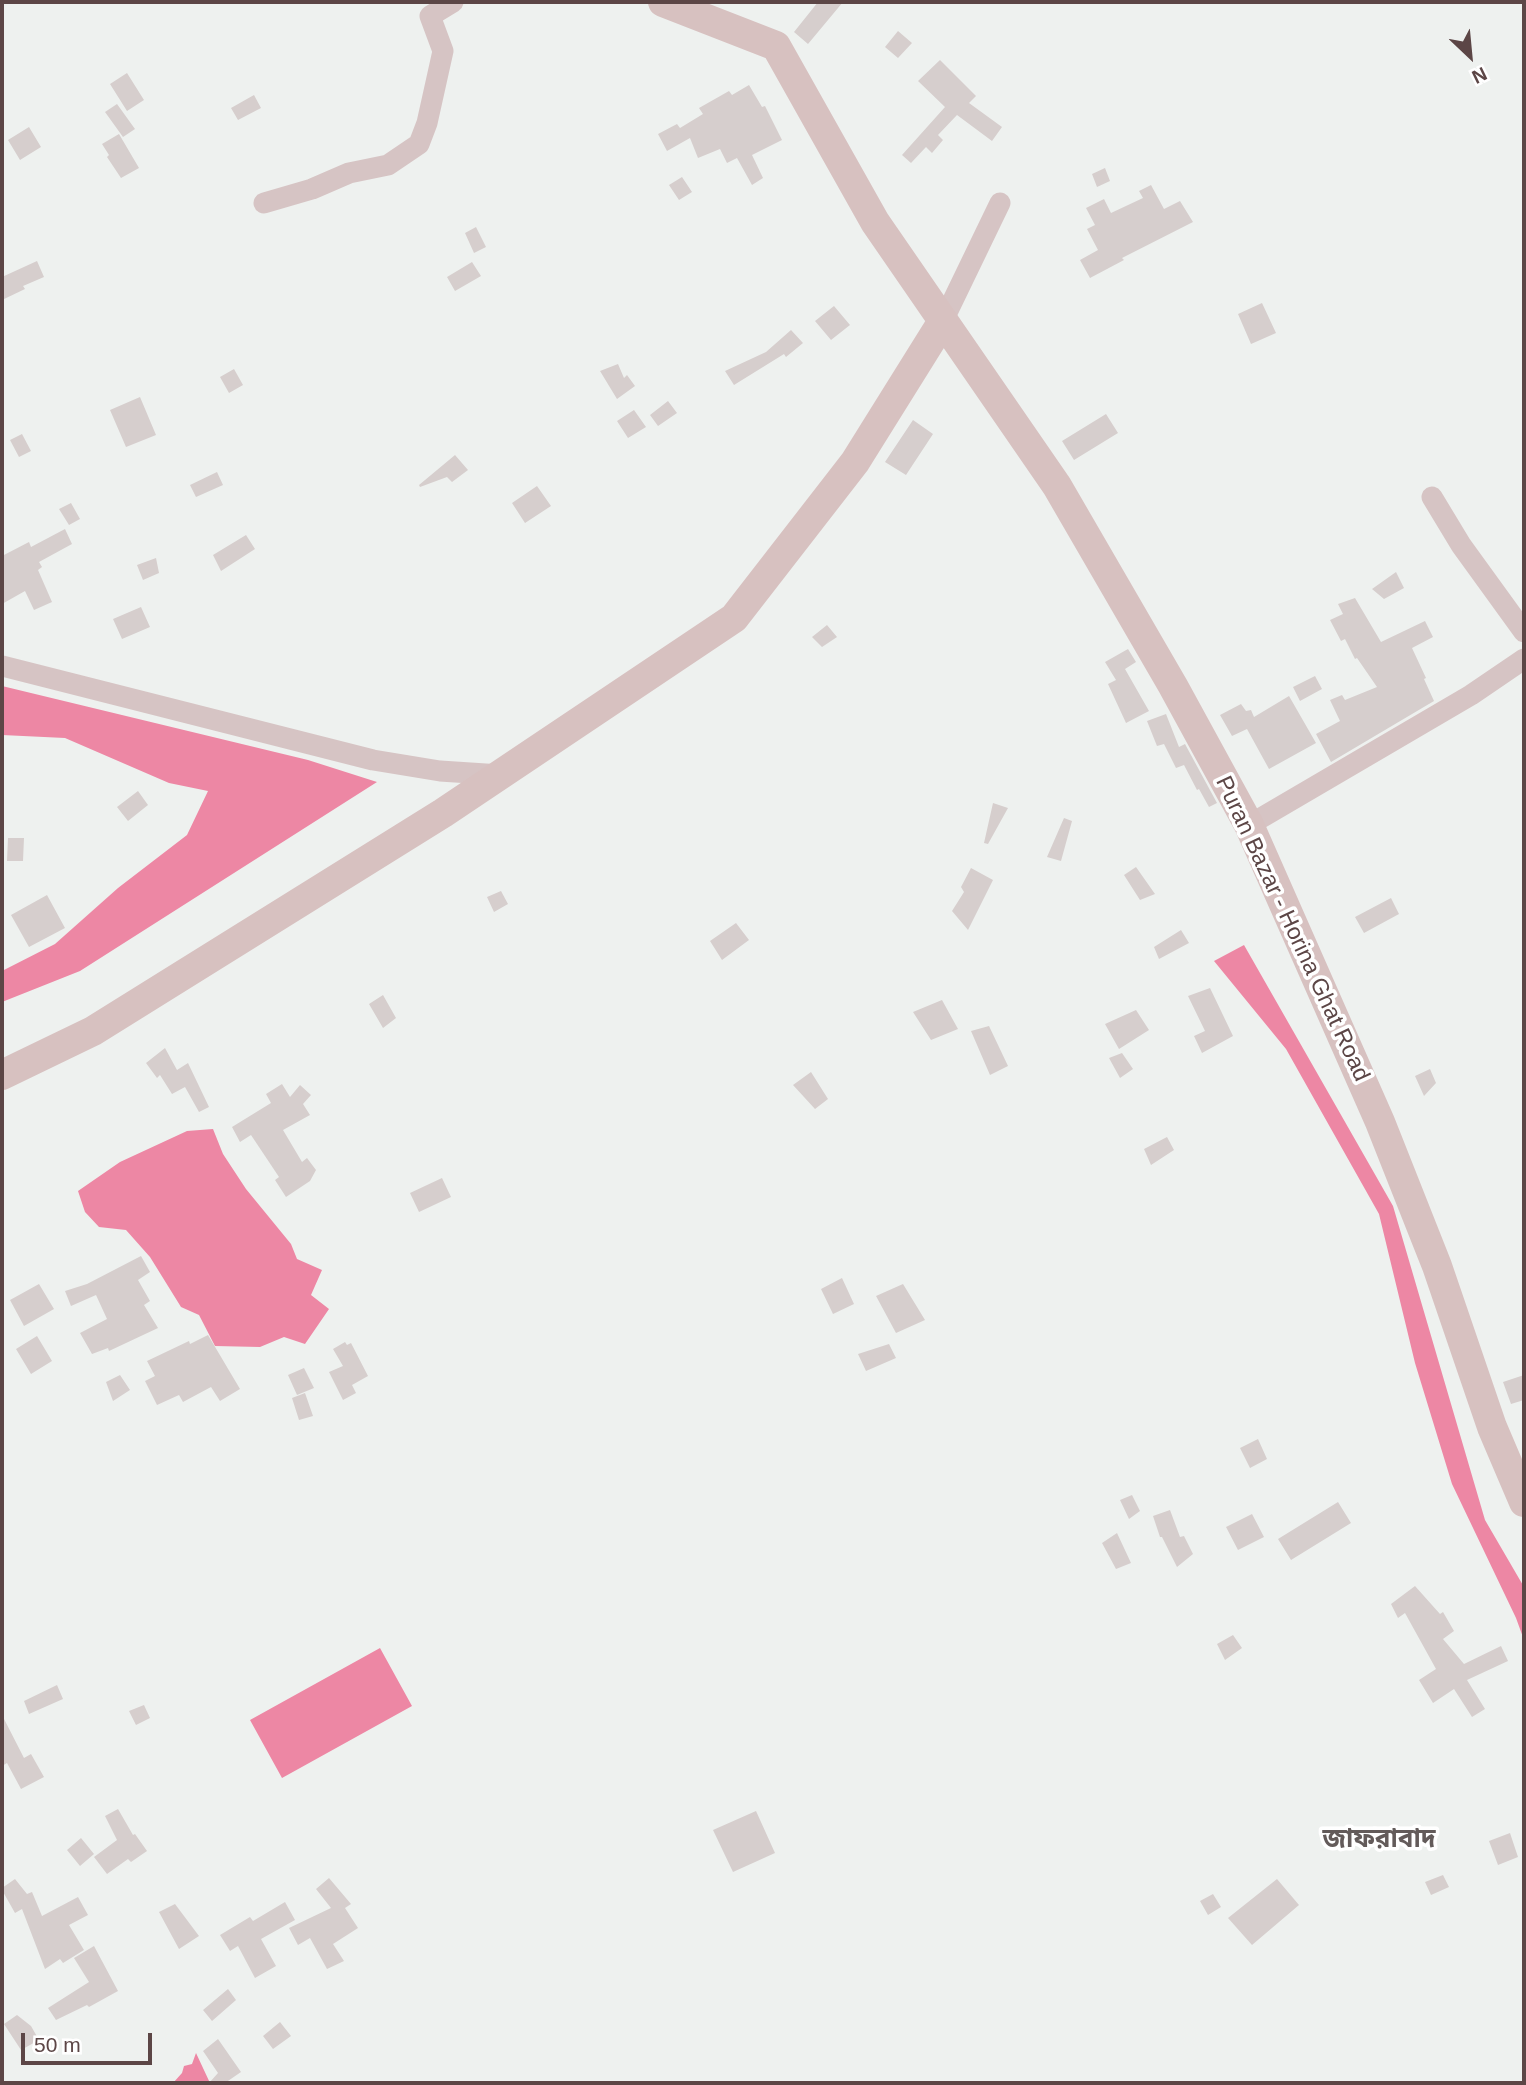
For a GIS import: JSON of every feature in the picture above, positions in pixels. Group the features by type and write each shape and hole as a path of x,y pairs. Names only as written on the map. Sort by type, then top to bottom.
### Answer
{"main road":[{"name":"Puran Bazar - Horina Ghat Road","path":"663,2 776,46 875,222 1057,486 1173,686 1249,825 1384,1134 1437,1266 1492,1427 1524,1502"},
{"path":"2,1075 93,1031 501,775 734,618 855,462 943,321"}],"street":[{"path":"264,203 312,189 349,173 388,165 419,144 427,123 443,51 430,16 453,2"},
{"path":"943,321 1000,204"},
{"path":"1432,497 1461,545 1524,632"},
{"path":"1249,825 1472,695 1524,659"},
{"path":"2,666 373,760 440,771 501,775"}],"shaded area":[{"path":"2,686 308,760 377,782 80,971 2,1002 2,971 55,944 118,888 187,835 208,791 169,783 65,738 2,735"},
{"path":"1244,945 1393,1206 1485,1520 1524,1587 1524,1640 1452,1484 1415,1363 1379,1214 1286,1049 1214,961"},
{"path":"213,1129 223,1154 246,1189 291,1244 297,1259 322,1270 311,1295 329,1309 305,1344 284,1337 260,1347 215,1346 199,1315 181,1307 150,1257 126,1230 99,1227 85,1212 78,1191 120,1162 187,1131"},
{"path":"380,1648 412,1706 282,1778 250,1720"},
{"path":"196,2053 210,2083 173,2083 182,2073 184,2066 192,2064"}],"building":[{"path":"818,2 843,2 808,44 794,32"},
{"path":"898,31 912,43 898,58 885,47"},
{"path":"940,60 976,96 969,103 1002,127 992,141 957,115 938,135 943,140 932,153 926,147 911,163 902,155 945,107 918,81"},
{"path":"127,73 144,100 127,111 110,84"},
{"path":"749,85 762,107 765,106 782,140 752,155 763,178 752,185 737,158 727,163 720,149 698,158 690,138 667,151 658,134 677,124 680,128 703,114 699,108 729,91 732,95"},
{"path":"254,95 261,108 238,120 231,108"},
{"path":"117,104 135,129 123,137 105,112"},
{"path":"29,127 41,147 20,160 8,140"},
{"path":"119,134 139,168 121,178 102,144"},
{"path":"1105,168 1110,181 1097,187 1092,174"},
{"path":"682,177 692,192 679,200 669,185"},
{"path":"1151,185 1164,209 1180,201 1193,222 1122,258 1124,260 1090,278 1080,260 1098,250 1087,229 1095,225 1086,208 1104,199 1111,213 1143,198 1139,191"},
{"path":"476,227 486,247 474,253 465,233"},
{"path":"37,261 44,277 23,286 25,289 2,300 2,277"},
{"path":"472,262 481,276 455,291 447,277"},
{"path":"1262,303 1276,333 1251,344 1238,314"},
{"path":"834,306 850,325 831,340 815,321"},
{"path":"791,330 803,343 786,357 784,354 734,385 725,371 766,352"},
{"path":"618,364 624,378 627,375 635,386 617,399 600,371"},
{"path":"234,369 243,385 229,393 220,377"},
{"path":"140,397 156,435 126,447 110,410"},
{"path":"668,401 677,413 658,426 650,415"},
{"path":"634,410 646,427 628,438 617,421"},
{"path":"1106,414 1118,433 1074,460 1062,441"},
{"path":"913,420 933,434 906,475 885,462"},
{"path":"22,434 31,451 19,457 10,440"},
{"path":"455,455 468,470 452,482 447,477 420,487 419,485"},
{"path":"217,472 223,485 196,497 190,485"},
{"path":"537,486 551,506 525,523 512,503"},
{"path":"71,503 80,519 69,525 59,509"},
{"path":"65,529 72,544 39,562 42,567 38,570 52,602 34,610 25,591 2,604 2,556 29,542 31,547"},
{"path":"246,535 255,549 221,571 213,555"},
{"path":"156,558 159,573 143,580 137,565"},
{"path":"1396,572 1404,588 1384,599 1372,589"},
{"path":"1355,598 1381,642 1425,621 1433,637 1412,648 1434,701 1331,762 1316,734 1340,721 1330,700 1342,695 1345,700 1377,687 1357,658 1355,659 1345,639 1341,641 1330,620 1343,614 1338,604"},
{"path":"141,607 150,627 122,639 113,619"},
{"path":"827,625 837,637 822,647 812,637"},
{"path":"1128,649 1136,662 1125,669 1149,711 1126,723 1108,684 1116,680 1105,662"},
{"path":"1315,676 1322,689 1300,701 1293,687"},
{"path":"1289,696 1316,743 1269,769 1247,729 1232,736 1220,715 1241,704 1246,711 1251,710 1254,717"},
{"path":"1166,714 1179,747 1185,744 1217,803 1209,807 1184,765 1176,768 1164,744 1157,746 1147,721"},
{"path":"138,791 148,805 128,821 117,807"},
{"path":"993,803 1008,808 988,844 984,843"},
{"path":"1064,818 1072,821 1061,861 1047,857"},
{"path":"8,838 24,838 23,861 7,861"},
{"path":"1136,867 1155,894 1140,900 1124,875"},
{"path":"971,868 993,880 968,930 952,911 964,892 961,887"},
{"path":"501,891 508,904 494,912 487,897"},
{"path":"47,895 65,928 29,947 11,915"},
{"path":"1391,898 1399,914 1364,933 1355,917"},
{"path":"736,923 749,940 722,960 710,941"},
{"path":"1181,930 1189,943 1159,959 1154,947"},
{"path":"1210,988 1233,1036 1202,1053 1194,1036 1205,1031 1188,996"},
{"path":"383,995 396,1018 383,1028 369,1004"},
{"path":"942,1000 958,1029 931,1040 913,1012"},
{"path":"1136,1010 1149,1030 1119,1049 1105,1024"},
{"path":"989,1026 1008,1066 990,1075 971,1031"},
{"path":"165,1048 177,1070 188,1063 209,1107 199,1112 185,1087 172,1094 160,1075 157,1078 146,1063"},
{"path":"1122,1053 1133,1069 1120,1078 1109,1058"},
{"path":"1430,1069 1436,1083 1424,1096 1415,1076"},
{"path":"811,1072 828,1099 815,1109 793,1085"},
{"path":"282,1084 290,1097 300,1085 311,1095 303,1104 310,1115 283,1130 302,1162 307,1158 316,1170 310,1181 286,1197 275,1180 279,1177 251,1135 240,1142 232,1127 271,1103 266,1094"},
{"path":"1167,1137 1174,1150 1151,1165 1144,1149"},
{"path":"442,1178 451,1197 419,1212 410,1193"},
{"path":"141,1256 150,1272 138,1280 150,1301 144,1305 158,1328 109,1351 108,1348 92,1354 80,1333 107,1319 96,1295 71,1306 65,1291 87,1284"},
{"path":"842,1278 854,1304 833,1314 821,1289"},
{"path":"39,1284 54,1309 24,1326 10,1300"},
{"path":"903,1284 925,1320 896,1333 876,1296"},
{"path":"208,1335 240,1389 220,1401 211,1387 183,1402 179,1395 157,1405 145,1381 155,1376 147,1361"},
{"path":"37,1336 52,1361 31,1374 16,1349"},
{"path":"345,1342 347,1345 351,1343 368,1376 352,1385 356,1393 343,1400 329,1372 343,1366 333,1349"},
{"path":"889,1344 896,1358 866,1371 858,1354"},
{"path":"304,1368 314,1388 297,1395 288,1375"},
{"path":"120,1375 130,1390 113,1401 106,1382"},
{"path":"1524,1375 1524,1400 1511,1404 1503,1382"},
{"path":"305,1393 313,1416 299,1420 292,1398"},
{"path":"1258,1439 1267,1459 1250,1468 1240,1448"},
{"path":"1132,1495 1140,1511 1129,1519 1120,1500"},
{"path":"1338,1502 1351,1523 1291,1560 1278,1539"},
{"path":"1170,1510 1180,1537 1184,1536 1193,1554 1177,1567 1160,1537 1153,1516"},
{"path":"1252,1514 1264,1537 1238,1550 1226,1527"},
{"path":"1117,1533 1131,1563 1116,1569 1102,1543"},
{"path":"1415,1586 1440,1614 1443,1612 1454,1631 1443,1639 1464,1664 1501,1646 1508,1661 1467,1680 1485,1709 1472,1717 1454,1689 1433,1703 1419,1680 1436,1669 1405,1613 1398,1618 1391,1604"},
{"path":"1233,1635 1242,1648 1225,1660 1217,1644"},
{"path":"57,1685 63,1699 29,1714 24,1701"},
{"path":"144,1705 150,1718 136,1725 129,1711"},
{"path":"2,1715 24,1758 31,1754 44,1777 21,1789 7,1763 2,1766"},
{"path":"118,1809 133,1835 135,1834 147,1851 131,1862 128,1859 107,1874 94,1857 117,1840 105,1816"},
{"path":"756,1811 775,1853 733,1872 713,1830"},
{"path":"1510,1833 1518,1857 1498,1865 1489,1841"},
{"path":"81,1838 94,1854 80,1866 67,1850"},
{"path":"1443,1875 1449,1887 1431,1895 1425,1882"},
{"path":"329,1878 351,1904 345,1908 358,1928 333,1944 344,1961 327,1969 310,1938 298,1945 289,1928 331,1908 316,1889"},
{"path":"15,1879 27,1894 32,1892 42,1916 78,1897 88,1915 69,1925 84,1950 63,1963 60,1959 45,1969 22,1909 15,1913 2,1890"},
{"path":"1277,1879 1299,1905 1252,1945 1228,1918"},
{"path":"1213,1894 1221,1907 1208,1915 1200,1901"},
{"path":"285,1902 295,1920 261,1939 276,1966 255,1978 238,1946 230,1951 220,1935 250,1917 253,1921"},
{"path":"175,1904 199,1936 179,1949 159,1912"},
{"path":"94,1946 118,1991 89,2007 87,2005 56,2020 48,2008 89,1982 74,1958"},
{"path":"228,1989 236,2000 212,2021 203,2010"},
{"path":"17,2015 31,2026 39,2040 21,2050 4,2024"},
{"path":"280,2022 291,2036 273,2049 263,2036"},
{"path":"218,2039 241,2072 225,2083 209,2083 218,2073 203,2051"}],"district":[{"name":"জাফরাবাদ","path":"1379,1840"}]}
